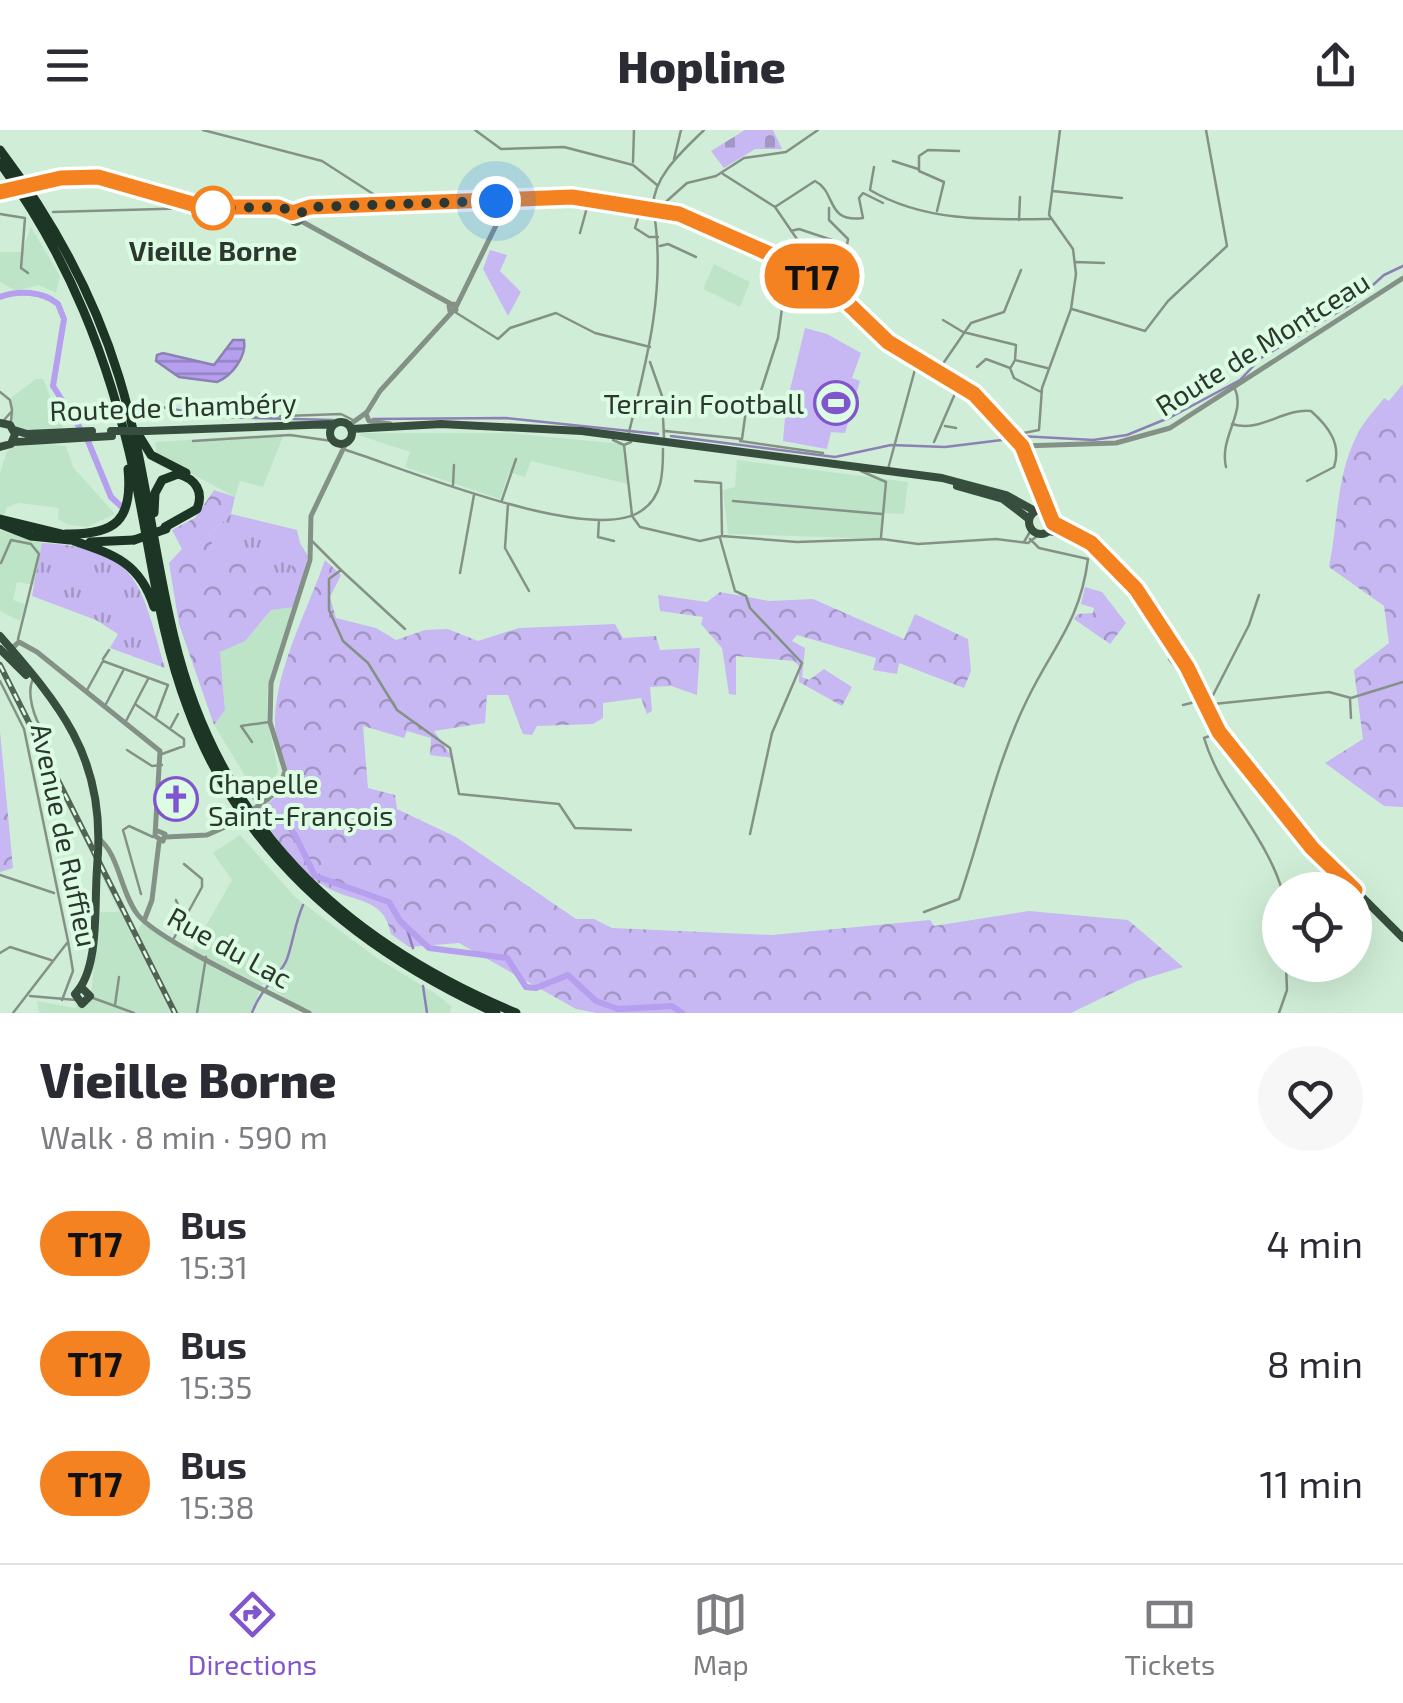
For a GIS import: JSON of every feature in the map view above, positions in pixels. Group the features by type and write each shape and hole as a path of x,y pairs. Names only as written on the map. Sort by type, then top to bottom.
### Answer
{"highway":[{"path":"0,150 46,218 90,298 128,412 156,527 157,556 196,709 231,784 268,838 319,894 379,941 451,983 516,1013"},
{"path":"0,163 40,222 81,300 127,441 142,515 156,527"},
{"path":"128,412 148,452 188,474 202,492 202,505 195,515 156,527"},
{"path":"70,537 102,532 126,509 127,441"},
{"path":"0,522 32,536 108,542 134,539 156,527 193,514 200,502 199,489 186,476 173,475 158,484 154,499 156,527 168,644"},
{"path":"70,537 114,554 138,571 168,644 189,713 216,773 250,827 290,875 375,947 496,1013"}],"main road":[{"path":"0,192 98,177 180,203 278,207 298,216 310,207 508,201 589,201 656,208 809,274 848,301 888,342 960,384 1022,446 1045,501 1038,513 1039,533"},
{"name":"Route de Chambéry","path":"0,423 27,434 332,433"},
{"path":"332,433 349,434 398,424 508,425 610,438 629,436 956,485 1038,513"},
{"path":"332,433 478,428 651,441 970,484 1038,513"},
{"path":"4,447 13,429"},
{"name":"Route de Chambéry","path":"4,447 112,434"},
{"path":"629,436 651,441"},
{"path":"1038,513 1039,533"},
{"path":"1039,533 1079,541 1122,578 1191,681 1219,732 1312,848 1337,872"},
{"path":"10,647 64,714 84,752 96,788 99,838 90,960 82,1000"},
{"path":"1372,907 1403,938"}],"street":[{"path":"203,130 322,161 382,196 384,204"},
{"path":"475,130 501,149 564,147 633,164 658,186"},
{"path":"633,164 634,130"},
{"path":"674,161 681,130"},
{"path":"704,130 674,161 658,186 659,247 651,347 629,436 632,516 640,527 695,540 721,536 797,542 882,539 918,544 996,539 1023,542 1039,533 1088,559 1077,613 1027,699 958,899 924,912"},
{"path":"656,208 678,188 722,173 744,158 786,152 818,130"},
{"path":"1012,435 1039,430 1041,392 1070,309 1076,262 1073,248 1050,219 1050,191 1060,130"},
{"path":"1070,309 1145,330 1168,302 1227,246 1206,130"},
{"path":"919,170 917,162 925,150 960,151"},
{"path":"893,161 944,182 937,212"},
{"path":"874,167 870,190 937,212 979,220 1050,219"},
{"path":"722,173 776,208 790,232 820,260 809,274"},
{"path":"776,208 815,181 825,188 831,207 828,220 848,240 846,245 798,229 790,232"},
{"path":"1050,191 1122,198"},
{"path":"831,207 860,220 864,214 859,198 863,194 883,203"},
{"path":"166,197 170,202 166,210"},
{"path":"1018,220 1020,197"},
{"path":"141,894 124,830 128,826 157,837 207,835 234,822 278,788 285,765 270,722 271,683 310,560 316,500 349,434 380,391 446,320 490,245 508,201"},
{"path":"580,233 589,201"},
{"path":"166,210 180,203"},
{"path":"53,212 194,210 197,206"},
{"path":"642,207 635,228 649,237 658,236"},
{"path":"0,214 25,218 21,268 28,273"},
{"path":"298,216 440,298 498,339 506,332 558,313 595,333 651,347"},
{"path":"659,247 668,244 696,257"},
{"path":"740,441 748,402 758,400 778,338 788,262"},
{"path":"1076,262 1104,263"},
{"path":"939,370 971,322 1004,312 1021,270"},
{"name":"Route de Montceau","path":"1022,446 1091,445 1142,437 1191,418 1208,400 1235,389 1403,278"},
{"path":"944,320 963,332 1016,345 1010,368"},
{"path":"887,471 918,358"},
{"path":"978,367 986,359 1010,368 1014,378 1041,392"},
{"path":"1015,360 1048,368"},
{"path":"648,361 662,396 664,438"},
{"path":"934,442 960,384"},
{"path":"1226,468 1224,443 1239,397 1235,389"},
{"path":"0,392 10,400 13,429"},
{"path":"260,394 251,414 257,417 341,414 349,434 453,486 508,504 599,518 632,516 649,505 660,488 663,449"},
{"path":"1232,424 1261,425 1300,410 1311,411 1329,432 1338,452 1334,467 1307,481"},
{"path":"0,423 12,411"},
{"path":"366,413 375,423 398,424"},
{"path":"944,425 956,428"},
{"path":"665,432 823,453"},
{"path":"192,442 332,433"},
{"path":"502,502 516,459"},
{"path":"453,486 454,465"},
{"path":"862,471 886,482 882,539"},
{"path":"695,482 721,483 721,536 735,591 746,596 750,608 802,663 772,733 750,834"},
{"path":"460,574 474,494"},
{"path":"732,501 882,514"},
{"path":"508,504 505,548 528,590"},
{"path":"599,518 598,536 614,541"},
{"path":"1,563 11,540 31,544 39,554 10,647 105,705 162,754 154,804 157,837 152,900 144,922"},
{"path":"310,540 404,629"},
{"path":"341,570 328,584 328,610 343,641 360,655 397,710 450,748 459,794 559,804 575,828 631,830"},
{"path":"1204,703 1249,625 1258,596"},
{"path":"85,691 109,650"},
{"path":"1169,658 1182,678 1191,681"},
{"path":"103,661 168,685 156,716"},
{"path":"105,705 124,669"},
{"path":"126,722 149,678"},
{"path":"32,679 34,718 43,731"},
{"name":"Avenue de Ruffieu","path":"0,681 24,729 68,942 72,971 62,1000"},
{"path":"1184,704 1328,692 1350,698 1403,682"},
{"path":"1350,698 1351,718"},
{"path":"135,704 186,742 162,754"},
{"path":"170,729 178,714"},
{"path":"252,742 240,726 270,722"},
{"path":"1219,732 1204,738 1213,766 1275,872"},
{"path":"127,750 148,764 162,765"},
{"name":"Rue du Lac","path":"99,838 125,894 144,922 309,1013"},
{"path":"98,850 111,857"},
{"path":"174,939 202,886 202,879 184,864"},
{"path":"0,874 46,894 55,893"},
{"path":"176,900 184,919"},
{"path":"13,1013 68,942"},
{"path":"0,954 10,947 52,960"},
{"path":"197,1013 206,957"},
{"path":"115,1006 119,977"},
{"path":"1279,1013 1286,982"},
{"path":"29,995 82,1000 134,1013"}],"shaded area":[{"path":"31,227 60,276 56,293 39,285 16,291 0,282 0,252 22,252"},
{"path":"714,264 750,282 740,307 703,289"},
{"path":"233,340 244,340 241,359 217,382 179,377 156,361 157,355 163,353 214,365"},
{"path":"36,379 43,379 63,428 22,431 12,425 12,397"},
{"path":"509,433 622,444 628,484 531,461 525,477 509,472 500,499 405,467 410,452 358,435"},
{"path":"284,434 263,487 240,481 235,497 157,455 155,442"},
{"path":"20,441 66,446 73,467 115,514 87,527 69,525 58,519 59,508 19,503 7,507 0,526 0,473 7,451"},
{"path":"737,460 908,482 904,514 884,513 882,539 728,534 723,490 735,487"},
{"path":"0,530 42,543 35,585 17,582 13,600 25,604 20,621 0,611"},
{"path":"294,607 268,688 267,717 278,771 272,782 255,792 214,725 225,710 220,652 245,641 271,610"},
{"path":"0,659 95,848 94,860 0,671"},
{"path":"240,835 296,898 377,958 439,996 451,1006 450,1013 308,1013 263,983 251,1013 39,1013 37,1001 75,1008 92,988 98,912 119,912 100,873 100,858 137,932 142,923 191,952 232,880 213,853"}],"green space":[{"path":"745,130 773,130 782,149 755,149 724,168 711,151"},
{"path":"490,250 507,255 500,271 521,292 508,316 483,269"},
{"path":"805,328 827,334 861,353 852,378 860,381 845,433 831,432 827,449 783,441 786,406"},
{"path":"1403,384 1403,807 1384,806 1325,763 1363,739 1354,670 1389,643 1384,606 1329,567 1341,485 1349,453 1362,427 1384,398 1389,401"},
{"path":"214,490 235,497 231,514 209,534 215,553 286,583 300,543 308,556 294,607 271,610 245,641 220,652 225,710 214,725 179,624 169,563 182,549 172,530 195,518"},
{"path":"231,514 297,530 300,543 287,584 214,553 209,534"},
{"path":"42,543 100,553 132,577 150,615 165,668 110,648 118,634 96,620 32,596"},
{"path":"325,560 341,575 330,597 336,618 376,628 396,640 425,630 448,629 478,641 519,628 615,624 623,638 656,636 660,650 700,648 697,695 671,686 650,687 652,711 647,714 641,698 603,703 603,718 593,724 537,726 532,735 523,734 508,695 487,695 485,723 434,731 453,758 430,755 431,738 407,731 404,738 363,726 368,788 395,795 397,809 456,837 576,919 594,919 612,928 772,935 930,920 934,926 1029,911 1128,920 1183,967 1137,981 1071,1013 597,1013 576,1009 459,943 409,947 391,934 382,913 374,907 326,887 306,872 257,811 273,799 285,778 276,731 277,696"},
{"path":"1085,587 1102,592 1126,623 1110,644 1074,619 1078,614 1093,613 1094,608 1081,604"},
{"path":"720,592 769,601 813,599 904,639 915,614 968,639 971,671 964,688 899,663 897,674 873,670 876,658 797,635 792,641 805,648 802,677 809,680 824,669 852,687 842,706 799,682 799,666 794,661 736,656 736,695 729,694 722,648 701,624 703,617 660,611 658,595 707,602"},
{"path":"0,731 13,868 0,872"}],"waterway":[{"path":"1020,436 1093,440 1127,435 1171,417 1240,380 1261,358 1353,303 1384,275 1403,266"},
{"path":"0,297 30,293 58,304 64,319 53,386 80,428"},
{"path":"156,406 217,417 333,420"},
{"path":"373,419 506,418 658,434"},
{"path":"671,436 835,457 891,445 945,447 1010,439"},
{"path":"88,441 111,497 124,509"},
{"path":"248,787 264,811 285,822 295,835 315,876 389,902 400,921 429,948 507,958 526,987 536,988 568,975 596,1001 618,1009 672,1006 682,1013"},
{"path":"319,875 319,882"},
{"path":"252,1013 284,965 303,905"},
{"path":"406,926 413,948"},
{"path":"423,986 427,1013"}],"railway":[{"path":"0,665 175,1013"}],"bus line":[{"name":"T17","path":"0,192 61,178 98,177 180,203 203,207 278,207 292,213 310,207 587,198 665,208 748,248 788,262 831,287 888,342 960,384 1020,442 1048,502 1053,523 1091,543 1124,574 1187,667 1219,732 1312,848 1337,872"}],"place":[{"name":"Vieille Borne","path":"213,208"},
{"name":"Terrain Football","path":"836,403"},
{"name":"Chapelle Saint-François","path":"176,799"}],"route":[{"path":"213,208 278,207 301,213 310,207 496,201"}]}
